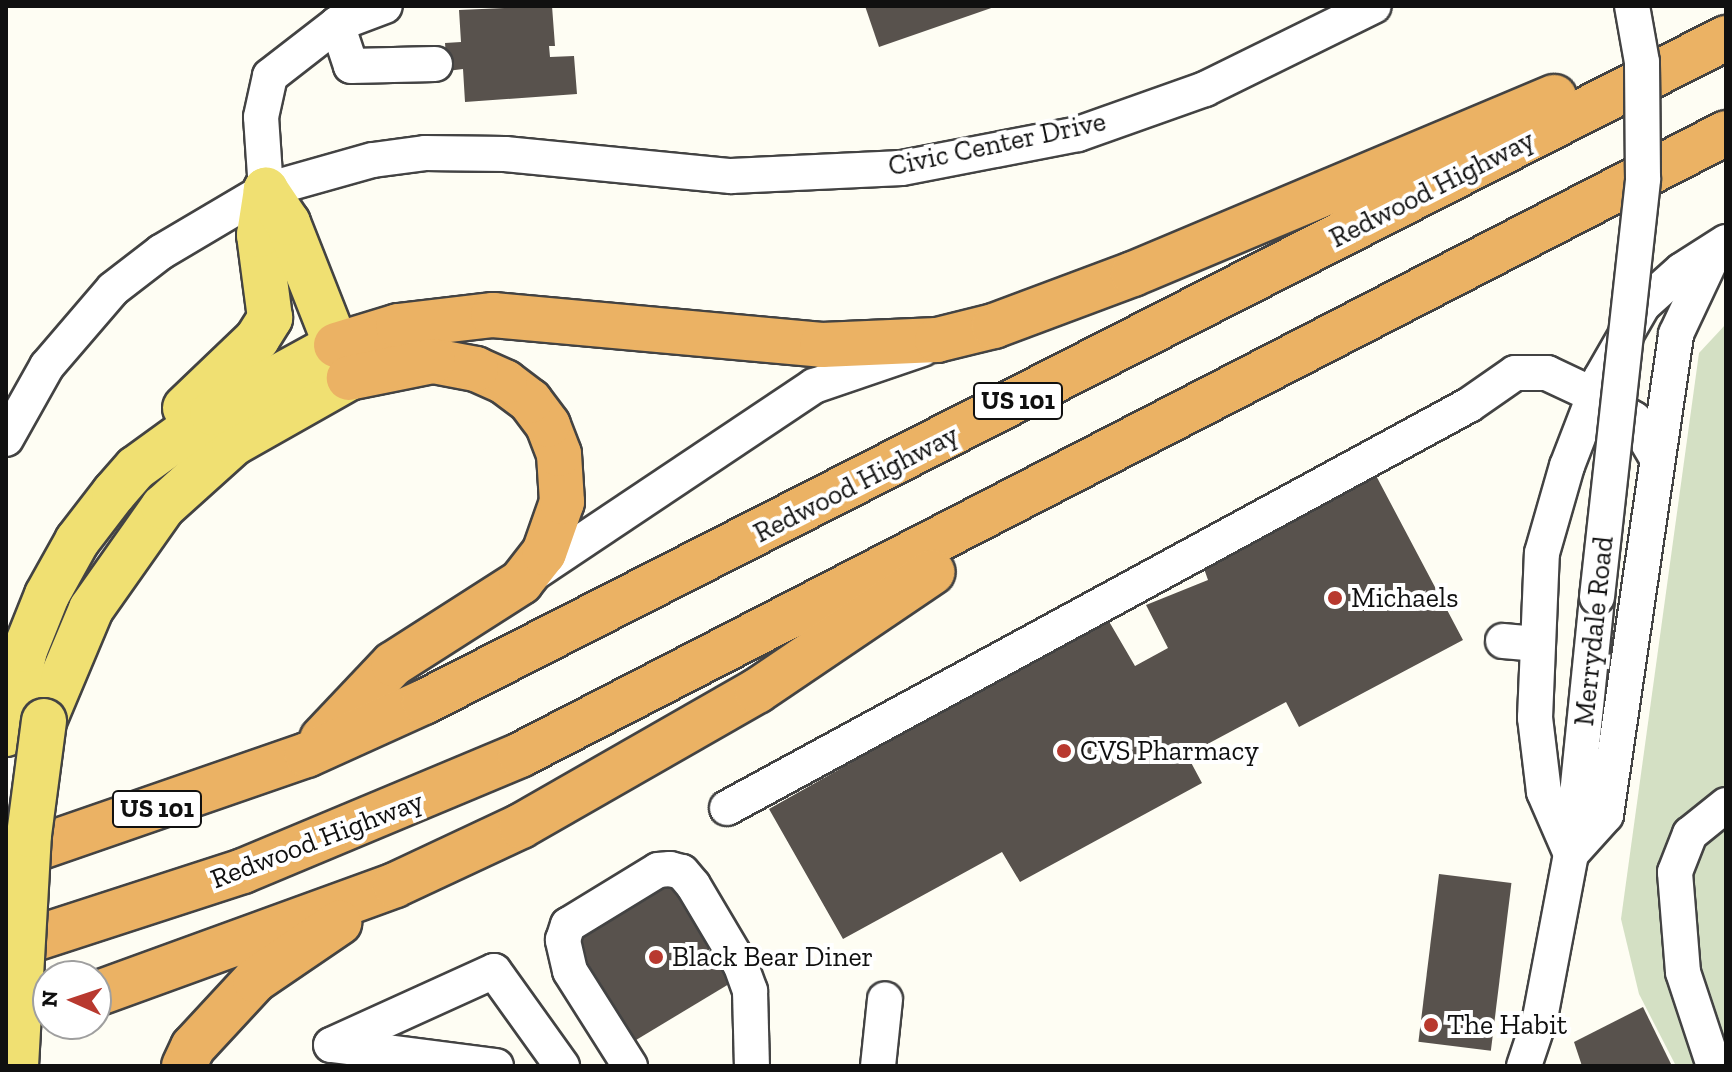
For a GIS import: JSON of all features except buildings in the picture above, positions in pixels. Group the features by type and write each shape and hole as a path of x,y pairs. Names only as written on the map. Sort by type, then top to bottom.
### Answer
{"highway":[{"path":"342,362 414,323 493,315 851,346 967,334 1133,274 1726,24"},
{"name":"Redwood Highway","path":"6,859 307,755 619,606 1726,38"},
{"name":"Redwood Highway","path":"6,948 257,865 465,780 679,677 1726,133"},
{"path":"307,755 393,664 521,582 544,553 562,502 559,454 540,412 505,382 448,362 398,365 342,362"},
{"path":"112,988 395,885 521,826 757,691 1100,458"},
{"path":"184,1066 193,1047 255,980 395,885"},
{"path":"6,1022 32,1015"}],"main road":[{"path":"266,190 288,223 342,362"},
{"path":"16,1066 30,820 19,729 25,650 47,595 77,541 192,400 257,339 270,318 259,235 266,190"},
{"path":"136,468 241,394 342,362"},
{"path":"19,729 124,556 163,507 234,443 342,362"}],"street":[{"path":"6,439 47,366 113,289 161,252 266,190 261,117 270,76 337,24 385,6"},
{"name":"Civic Center Drive","path":"266,190 373,160 425,153 505,154 731,176 902,168 1078,134 1205,89 1374,6"},
{"name":"Merrydale Road","path":"1524,1066 1540,1018 1571,854 1643,179 1642,62 1632,6"},
{"path":"337,24 351,66 435,64"},
{"name":"Merrydale Road","path":"1571,854 1544,792 1535,718 1519,642 1542,553 1594,395 1643,305 1682,270 1721,247"},
{"name":"Merrydale Road","path":"1571,854 1606,815 1676,334 1721,247"},
{"path":"521,582 814,386 967,334"},
{"path":"727,808 1469,405 1515,373 1547,373 1594,395 1634,419 1657,458"},
{"path":"1714,1066 1683,972 1675,872 1690,834 1726,805"},
{"path":"630,1066 570,971 563,940 568,925 658,870 670,869 682,872 693,885 741,966 750,991 752,1066"},
{"path":"496,1066 331,1045 494,971 562,1066"},
{"path":"878,1066 885,999"}],"green space":[{"path":"1726,324 1726,1066 1676,1066 1639,994 1621,919 1699,353"}],"place":[{"name":"Michaels","path":"1335,598"},
{"name":"CVS Pharmacy","path":"1064,751"},
{"name":"Black Bear Diner","path":"656,957"},
{"name":"The Habit","path":"1431,1025"}]}
